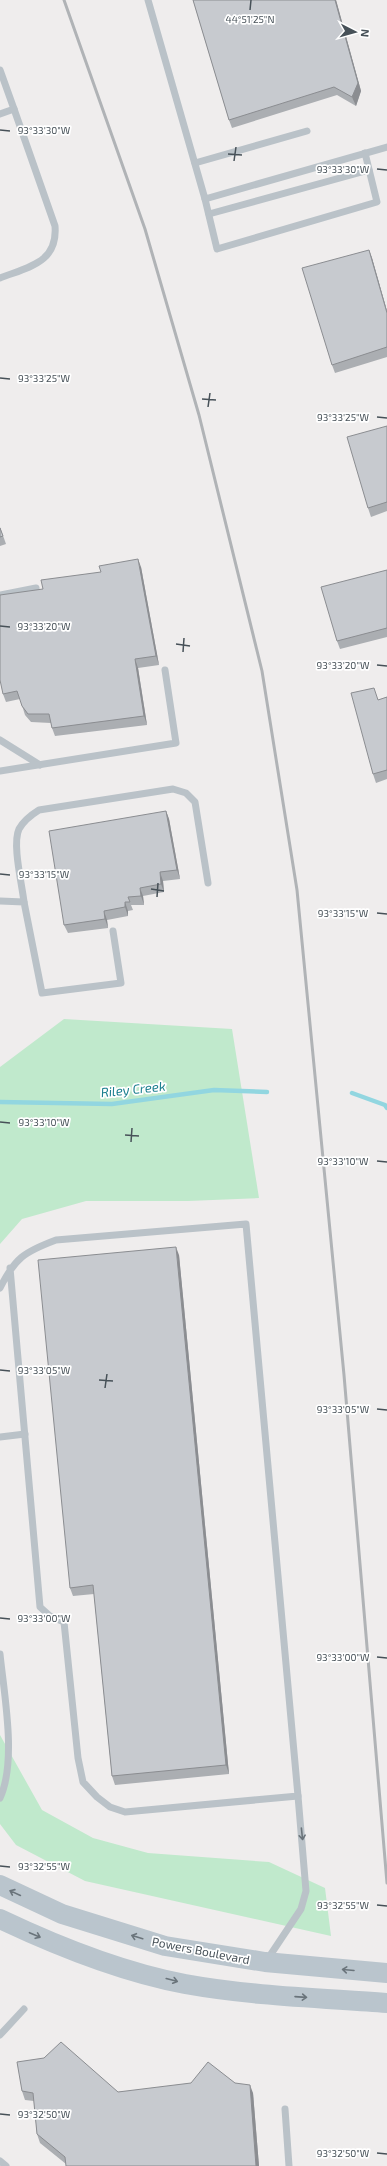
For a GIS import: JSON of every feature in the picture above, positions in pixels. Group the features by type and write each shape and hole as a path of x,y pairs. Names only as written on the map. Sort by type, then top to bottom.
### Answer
{"main road":[{"name":"Powers Boulevard","path":"0,1885 62,1914 165,1946 265,1962 387,1973"},
{"path":"0,1919 96,1960 185,1984 270,1995 387,2003"}],"lane":[{"path":"148,0 218,249 377,202 365,153"},
{"path":"0,70 56,226 56,237 53,248 46,257 37,263 0,278"},
{"path":"0,114 14,109"},
{"path":"195,163 307,131"},
{"path":"205,199 387,147"},
{"path":"209,214 369,170"},
{"path":"0,594 36,588"},
{"path":"0,771 176,743 165,670"},
{"path":"0,740 40,765"},
{"path":"113,932 121,983 42,993 24,902 16,842 19,830 25,820 39,810 173,789 186,793 195,802 208,883"},
{"path":"0,901 24,902"},
{"path":"0,1288 10,1268 29,1250 56,1240 246,1224 306,1892 301,1909 265,1962"},
{"path":"10,1268 40,1607 50,1616 64,1622 78,1758 83,1782 97,1797 110,1807 125,1812 298,1796"},
{"path":"0,1437 25,1434"},
{"path":"0,1654 8,1742 7,1774 0,1798"},
{"path":"0,2035 24,2009"},
{"path":"285,2109 289,2166"},
{"path":"0,2161 6,2166"}],"green space":[{"path":"64,1019 232,1029 259,1198 188,1201 86,1201 22,1219 0,1244 0,1067"},
{"path":"0,1735 42,1810 93,1838 148,1853 269,1862 325,1888 331,1936 85,1881 16,1845 0,1824"}],"building":[{"path":"193,0 335,0 358,83 352,97 334,87 229,120"},
{"path":"369,250 387,313 387,347 332,365 302,268"},
{"path":"387,426 387,502 368,508 347,437"},
{"path":"0,528 3,536 0,537"},
{"path":"138,559 156,656 135,659 144,716 52,728 49,714 28,714 22,706 17,691 3,694 0,680 0,595 43,589 41,580 101,572 99,566"},
{"path":"387,570 387,628 337,641 321,587"},
{"path":"374,688 378,700 387,697 387,770 373,774 351,693"},
{"path":"166,811 177,870 160,872 161,884 140,888 141,896 128,897 130,902 125,902 125,907 104,911 105,919 64,925 49,831"},
{"path":"176,1247 226,1765 112,1776 93,1585 70,1588 38,1260"},
{"path":"61,2042 118,2092 191,2083 208,2062 235,2083 250,2085 256,2166 66,2166 65,2157 37,2134 33,2093 22,2091 17,2062 44,2058"}],"waterway":[{"name":"Riley Creek","path":"0,1102 112,1104 214,1090 267,1092"},
{"name":"Riley Creek","path":"352,1093 385,1105 387,1108"}],"railway":[{"path":"64,0 145,229 199,415 262,671 297,890 344,1375 387,1883"}]}
